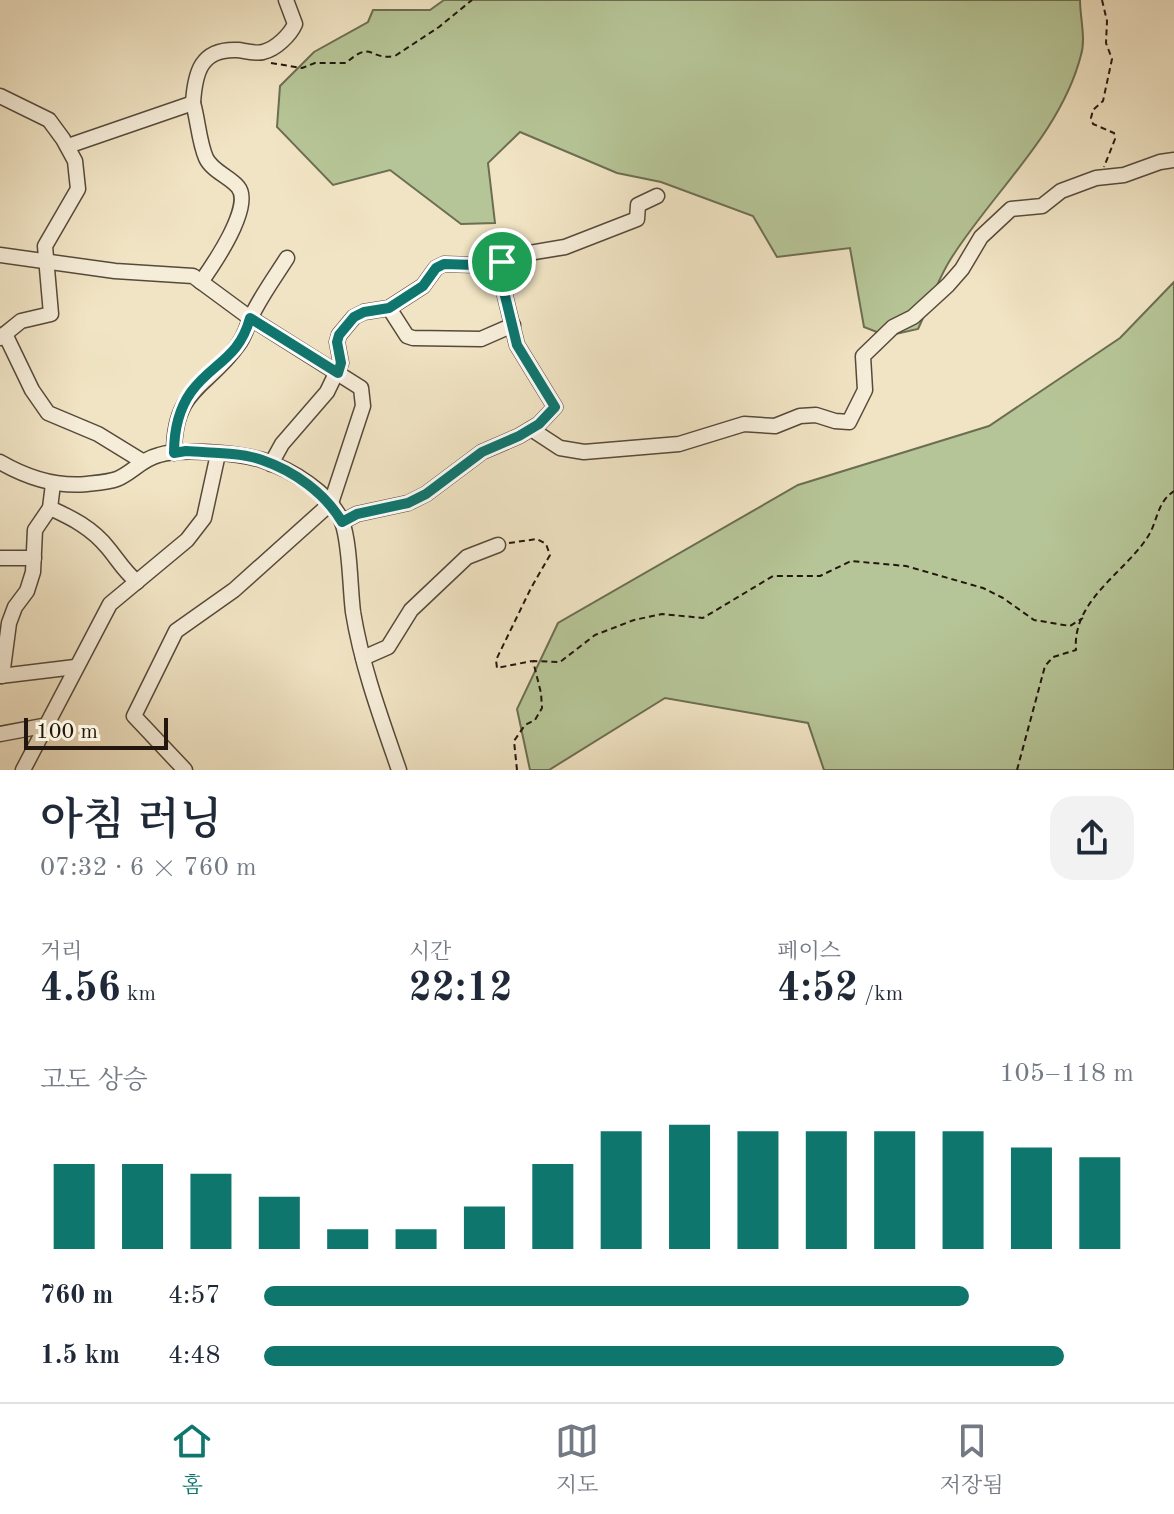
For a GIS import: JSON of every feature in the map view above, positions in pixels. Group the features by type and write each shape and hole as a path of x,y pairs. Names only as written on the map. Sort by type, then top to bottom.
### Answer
{"street":[{"path":"201,282 218,259 240,213 242,194 238,186 207,160 193,103 194,83 207,57 219,51 263,52 290,34 295,24 286,0"},
{"path":"0,96 49,120 75,161 78,189 45,246 51,314 21,321 2,336 48,413 98,434 142,461"},
{"path":"68,146 193,103"},
{"path":"531,429 560,448 584,452 679,444 744,424 775,426 800,416 816,415 849,422 865,390 863,356 893,327 913,317 948,285 962,269 981,237 1005,213 1019,207 1042,206 1061,191 1096,178 1174,160"},
{"path":"342,522 357,514 408,503 426,494 482,452 531,429 555,407 517,345 498,267 505,257 565,247 625,225 637,219 638,205 657,196"},
{"path":"0,255 115,271 193,276 250,318 361,388 363,406 331,503 234,590 176,631 134,716 185,770"},
{"path":"174,453 174,435 190,393 227,360 240,343 250,318 287,258"},
{"path":"271,464 282,444 320,404 338,373 341,357 337,342 343,328 364,312 389,308 423,286 436,268 444,264 502,262"},
{"path":"389,308 407,336 413,338 455,336 481,339 513,325"},
{"path":"1,466 53,484 86,484 118,479 142,461 161,454 218,454 261,459 298,477 331,503 342,522 363,658 399,770"},
{"path":"23,770 110,604 187,540 204,518 218,454"},
{"path":"53,484 50,508 35,530 33,572 27,591 15,607 9,623 1,676 75,667"},
{"path":"50,508 71,516 88,529 137,582"},
{"path":"363,658 388,647 411,610 467,557 498,545"},
{"path":"0,558 34,558"},
{"path":"0,734 48,725"}],"path":[{"path":"254,52 270,63 302,68 315,63 346,63 355,54 366,51 395,56 439,27 472,0"},
{"path":"1102,0 1107,21 1106,43 1112,59 1103,101 1093,110 1091,118 1093,124 1114,133 1115,139 1103,168 1106,178"},
{"path":"1017,770 1045,666 1053,657 1076,650 1075,637 1099,591 1149,536 1161,503 1174,491"},
{"path":"498,545 537,539 546,544 550,555 496,660 497,668 533,661 560,662 595,635 634,620 662,614 703,618 773,576 820,576 851,561 906,566 983,588 1034,620 1070,626 1083,618"},
{"path":"517,770 514,741 525,725 535,720 542,708 533,661"}],"green space":[{"path":"444,0 1080,0 1083,42 1071,83 1058,110 1025,160 952,257 918,329 887,336 864,327 850,248 777,257 753,216 661,182 617,173 520,132 488,163 495,223 461,224 390,170 333,185 277,127 280,86 314,52 368,22 373,10 430,10"},
{"path":"1174,282 1174,770 824,770 808,723 665,698 549,770 530,770 517,709 558,623 798,485 989,426 1120,338"}],"route":[{"path":"502,262 498,267 517,345 555,407 539,424 482,452 426,494 408,503 357,514 342,522 331,503 298,477 261,459 186,451 174,453 174,435 190,393 227,360 240,343 250,318 338,373 341,363 337,342 339,335 354,317 389,308 423,286 436,268 444,264 502,262"}]}
